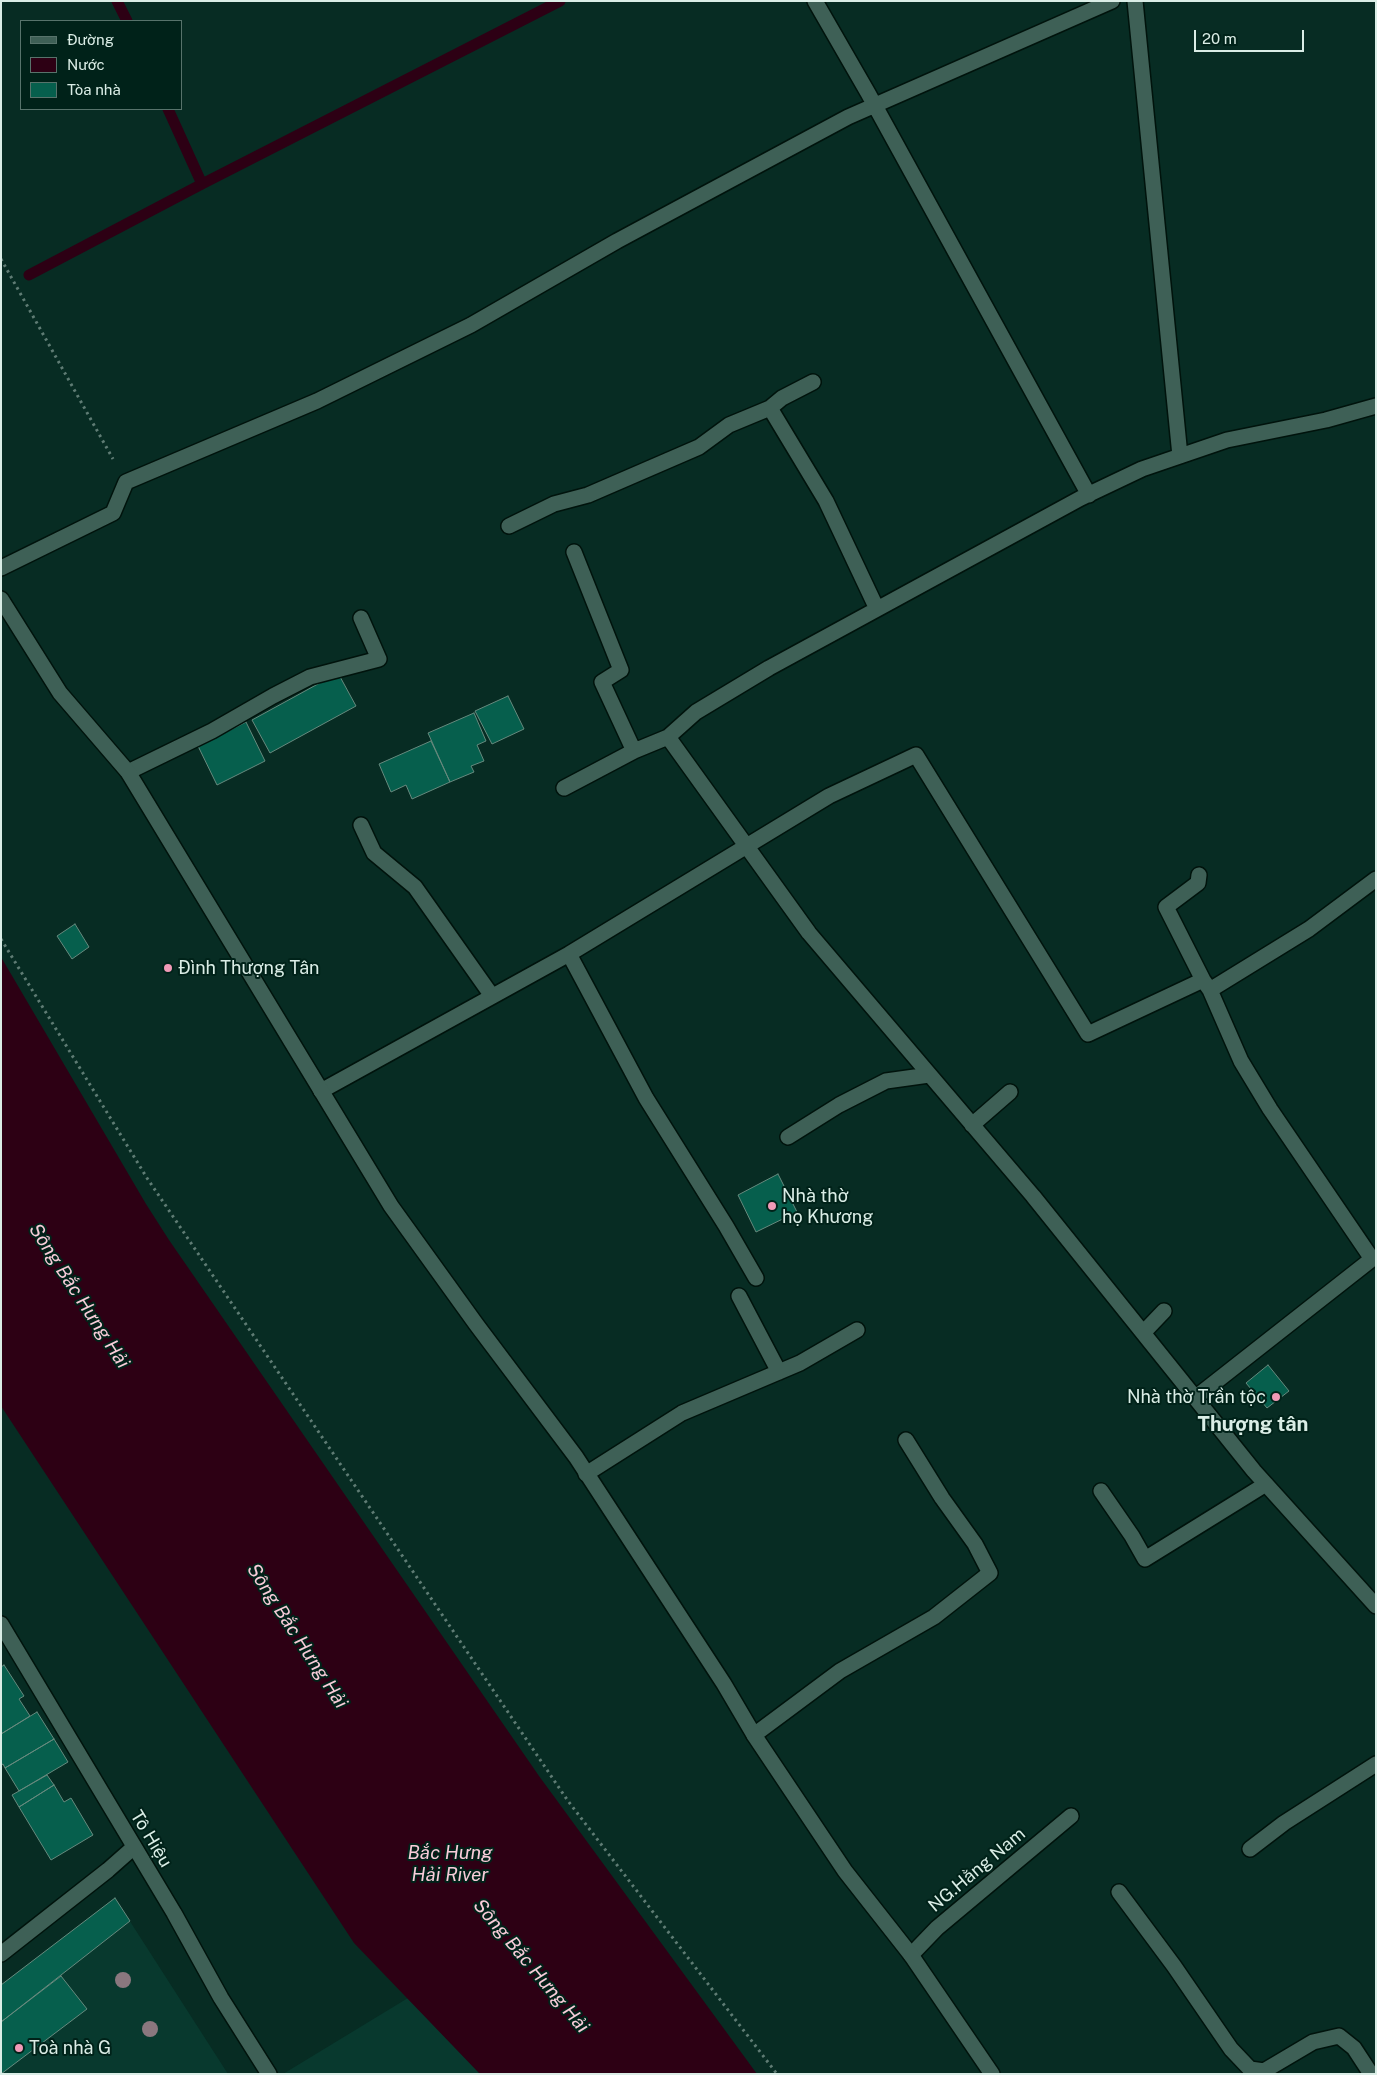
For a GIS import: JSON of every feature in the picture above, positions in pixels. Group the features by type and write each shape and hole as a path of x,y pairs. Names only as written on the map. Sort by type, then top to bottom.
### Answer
{"street":[{"path":"815,1 875,105 1089,495"},
{"path":"1,568 113,513 126,482 317,401 471,325 617,241 840,121 1112,1"},
{"path":"1135,1 1180,456"},
{"path":"509,526 554,504 588,495 699,447 729,425 770,408 782,398 813,382"},
{"path":"564,788 634,751 668,737 696,712 769,668 1089,495 1142,469 1227,440 1326,420 1376,406"},
{"path":"770,408 826,501 878,609"},
{"path":"574,552 621,670 602,682 634,751"},
{"path":"1,599 60,693 128,772 391,1206 586,1474 845,1871 911,1955 992,2074"},
{"path":"128,772 212,731 310,677 379,659 361,618"},
{"path":"668,737 808,933 1033,1196 1266,1484 1376,1606"},
{"path":"321,1091 569,954 829,796 916,755 1088,1034 1206,985 1309,928 1376,879"},
{"path":"361,825 374,853 415,886 492,996"},
{"path":"1195,1398 1374,1257 1270,1109 1242,1061 1166,907 1198,883 1199,875"},
{"path":"569,954 646,1098 726,1226 756,1278"},
{"path":"788,1137 839,1105 886,1081 929,1074"},
{"path":"972,1125 1010,1092"},
{"path":"739,1296 779,1372"},
{"path":"1143,1333 1164,1311"},
{"path":"586,1474 682,1413 800,1363 857,1330"},
{"path":"754,1734 840,1671 934,1617 990,1573 975,1544 942,1498 906,1440"},
{"path":"1101,1491 1132,1536 1145,1559 1266,1484"},
{"name":"Tô Hiệu","path":"1,1624 134,1847 221,1998 269,2074"},
{"path":"1250,1849 1284,1823 1376,1764"},
{"name":"NG.Hằng Nam","path":"911,1955 937,1928 1071,1816"},
{"path":"1,1954 108,1870 134,1847"},
{"path":"1119,1892 1174,1966 1231,2049 1250,2069 1264,2071 1313,2042 1339,2036 1354,2048 1371,2074"}],"path":[{"path":"1,259 126,482"},
{"path":"1,939 146,1178 568,1801 777,2074"}],"shaded area":[{"path":"115,1898 228,2074 1,2074 1,1985"},
{"path":"408,1998 480,2074 283,2074"}],"water":[{"name":"Bắc Hưng Hải River","path":"1,957 169,1240 539,1776 757,2074 480,2074 354,1943 1,1406"}],"building":[{"path":"338,673 356,706 270,753 252,720"},
{"path":"508,696 524,729 492,744 475,711"},
{"path":"474,713 486,741 477,745 484,761 471,766 474,772 450,782 428,733"},
{"path":"246,722 265,761 217,785 198,746"},
{"path":"431,741 450,782 412,799 406,785 391,792 379,764"},
{"path":"75,924 89,947 72,959 57,936"},
{"path":"778,1174 797,1212 756,1232 738,1195"},
{"path":"1268,1365 1289,1391 1267,1408 1246,1383"},
{"path":"4,1665 24,1696 19,1699 30,1716 1,1734 1,1667"},
{"path":"37,1712 54,1739 5,1768 3,1764 1,1765 1,1734"},
{"path":"54,1739 68,1762 19,1791 5,1768"},
{"path":"47,1775 54,1785 19,1807 12,1795"},
{"path":"54,1785 64,1802 71,1798 93,1835 51,1860 19,1807"},
{"path":"115,1898 130,1921 1,2022 1,1985"},
{"name":"Toà nhà G","path":"61,1976 87,2009 1,2074 1,2022"}],"waterway":[{"path":"117,1 126,20"},
{"path":"29,275 202,184 560,1"},
{"path":"168,110 202,184"}],"place":[{"name":"Đình Thượng Tân","path":"168,968"},
{"name":"Nhà thờ họ Khương","path":"772,1206"},
{"name":"Nhà thờ Trần tộc","path":"1276,1397"},
{"name":"Toà nhà G","path":"19,2048"}],"district":[{"name":"Thượng tân","path":"1253,1425"}],"water label":[{"name":"Sông Bắc Hưng Hải","path":"79,1296"},
{"name":"Sông Bắc Hưng Hải","path":"297,1636"},
{"name":"Sông Bắc Hưng Hải","path":"531,1966"}]}
